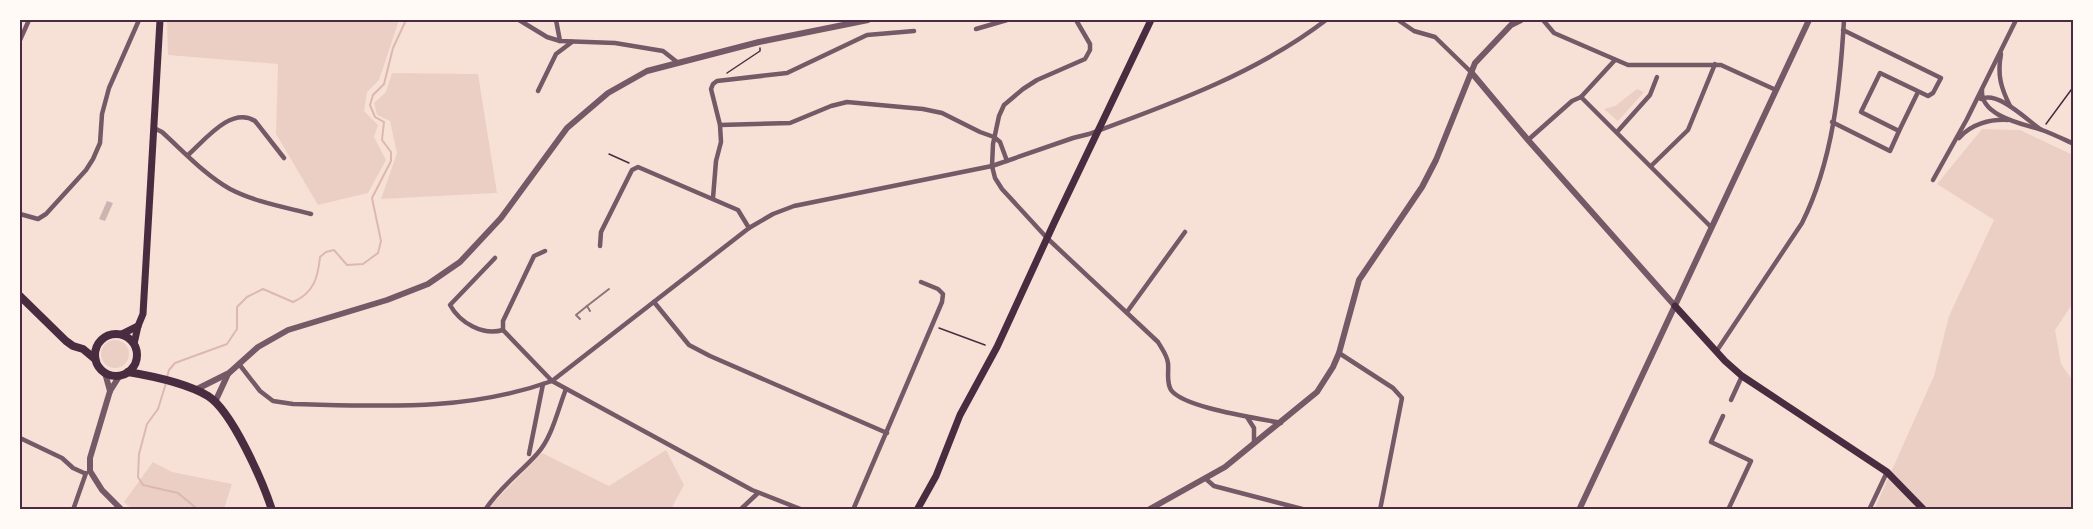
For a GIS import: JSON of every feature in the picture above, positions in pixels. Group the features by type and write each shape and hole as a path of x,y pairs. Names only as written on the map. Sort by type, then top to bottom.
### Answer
{"main road":[{"path":"134,344 143,314 160,20"},
{"path":"917,510 936,476 960,415 997,347 1151,20"},
{"path":"20,296 66,341 83,349 95,359 105,373 146,375 195,390 215,402 231,422 272,510"},
{"path":"1675,306 1716,352 1742,376 1887,472 1924,510"},
{"path":"122,334 138,326"},
{"path":"83,349 97,345 105,336 122,334 134,344 137,350 136,361 124,374"},
{"path":"95,359 97,345"},
{"path":"136,361 146,375"}],"street":[{"path":"20,40 29,20"},
{"path":"20,214 38,219 46,214 93,159 100,143 102,114 109,88 139,20"},
{"path":"519,20 547,37 560,41 615,43 663,51 677,62"},
{"path":"556,20 560,41"},
{"path":"195,390 229,373 258,347 288,330 387,300 428,284 460,262 501,218 567,128 608,93 647,71 759,42 868,20"},
{"path":"976,29 1007,20"},
{"path":"1076,20 1090,44 1090,50 1085,59 1037,80 1004,105 999,116 994,137 992,166 1002,189 1047,238 1164,351 1168,360 1170,387 1174,393 1211,409 1281,423"},
{"path":"239,364 260,391 273,401 293,404 430,406 520,393 552,381 749,228 773,214 815,200 992,166 1097,131 1220,83 1305,36 1326,20"},
{"path":"1398,20 1414,31 1435,38 1471,72 1528,141 1675,306"},
{"path":"1505,20 1511,25"},
{"path":"1149,510 1163,505 1206,479 1254,446 1317,392 1339,353 1359,280 1417,195 1436,160 1475,63 1511,25 1521,20"},
{"path":"1543,20 1554,33 1628,65 1721,65 1776,90"},
{"path":"1579,510 1809,20"},
{"path":"1716,352 1802,223 1822,176 1840,72 1844,20"},
{"path":"1932,180 1953,145 2016,20"},
{"path":"1843,30 1941,78 1933,93 1928,96 1880,73 1861,112 1899,131"},
{"path":"713,198 714,168 721,142 720,125 711,89 713,84 717,81 787,73 867,35 914,31"},
{"path":"538,92 556,54 572,42"},
{"path":"2003,46 1998,68 2001,87 2010,106"},
{"path":"1528,141 1572,100 1581,97 1615,60"},
{"path":"1651,166 1688,130 1715,64"},
{"path":"1617,132 1650,95 1657,77"},
{"path":"1982,88 1982,98 1986,106 1992,110 2073,144"},
{"path":"1832,122 1890,151 1918,92"},
{"path":"1581,97 1711,227"},
{"path":"1975,103 1982,98 1994,98 2010,106 2042,130"},
{"path":"720,125 790,123 831,106 851,102 942,112 969,127 994,137 1000,142 1007,161"},
{"path":"188,155 229,120 240,116 249,117 255,121 284,158"},
{"path":"1953,145 1967,129 1993,120 2017,122"},
{"path":"154,128 162,132 217,180 230,188 246,196 311,214"},
{"path":"600,246 602,232 632,170 638,167 738,210 749,228"},
{"path":"1126,312 1185,232"},
{"path":"545,251 534,256 503,321 503,330 552,381 758,493 803,510"},
{"path":"495,258 450,305 456,316 471,325 491,334 503,330"},
{"path":"853,510 942,302 943,294 938,289 921,282"},
{"path":"654,302 689,345 710,357 887,433"},
{"path":"1339,353 1393,388 1402,398 1380,510"},
{"path":"105,373 110,390"},
{"path":"215,402 229,373"},
{"path":"73,510 87,472 110,390 124,374"},
{"path":"1731,400 1742,376"},
{"path":"529,454 543,384"},
{"path":"485,510 510,480 539,452 566,389"},
{"path":"1245,415 1251,420 1254,428 1254,446"},
{"path":"1723,416 1711,442 1751,461 1728,510"},
{"path":"1254,428 1266,435"},
{"path":"20,438 62,458 73,468 87,472 122,510"},
{"path":"1869,510 1887,472"},
{"path":"1206,479 1214,486 1306,510"},
{"path":"740,510 758,493"}],"path":[{"path":"717,81 760,51 759,42"},
{"path":"2042,130 2073,86"},
{"path":"609,154 638,167"},
{"path":"932,326 985,345"}],"shaded area":[{"path":"167,20 399,20 379,80 367,92 364,111 378,125 374,137 386,160 368,193 318,205 276,134 278,64 168,55"},
{"path":"392,73 478,74 497,193 381,199 397,153 390,121 377,115 374,103 386,92"},
{"path":"1637,89 1644,92 1618,121 1604,109 1615,106"},
{"path":"1982,129 2020,130 2073,155 2073,303 2055,330 2061,364 2073,381 2073,509 1874,510 1934,376 1949,316 1994,220 1937,184"},
{"path":"115,340 125,344 129,354 125,364 115,368 105,364 101,354 105,344"},
{"path":"666,450 684,485 671,509 490,510 490,506 542,453 609,486"},
{"path":"153,462 172,472 232,484 224,509 132,509 124,502"}],"building":[{"path":"107,201 113,203 105,221 99,219"}],"waterway":[{"path":"167,377 175,363 227,344 237,329 237,307 247,297 263,289 293,302 306,294 314,284 320,257 326,252 334,250 347,265 363,264 378,253 381,241 372,198 391,161 391,152 382,140 384,122 375,117 370,105 373,95 384,84 393,48 406,20"},
{"path":"166,383 158,409 147,424 139,454 138,477 143,485 178,493 195,507 195,510"}],"railway":[{"path":"590,311 587,306 609,289"},
{"path":"580,319 576,315 587,306"}]}
